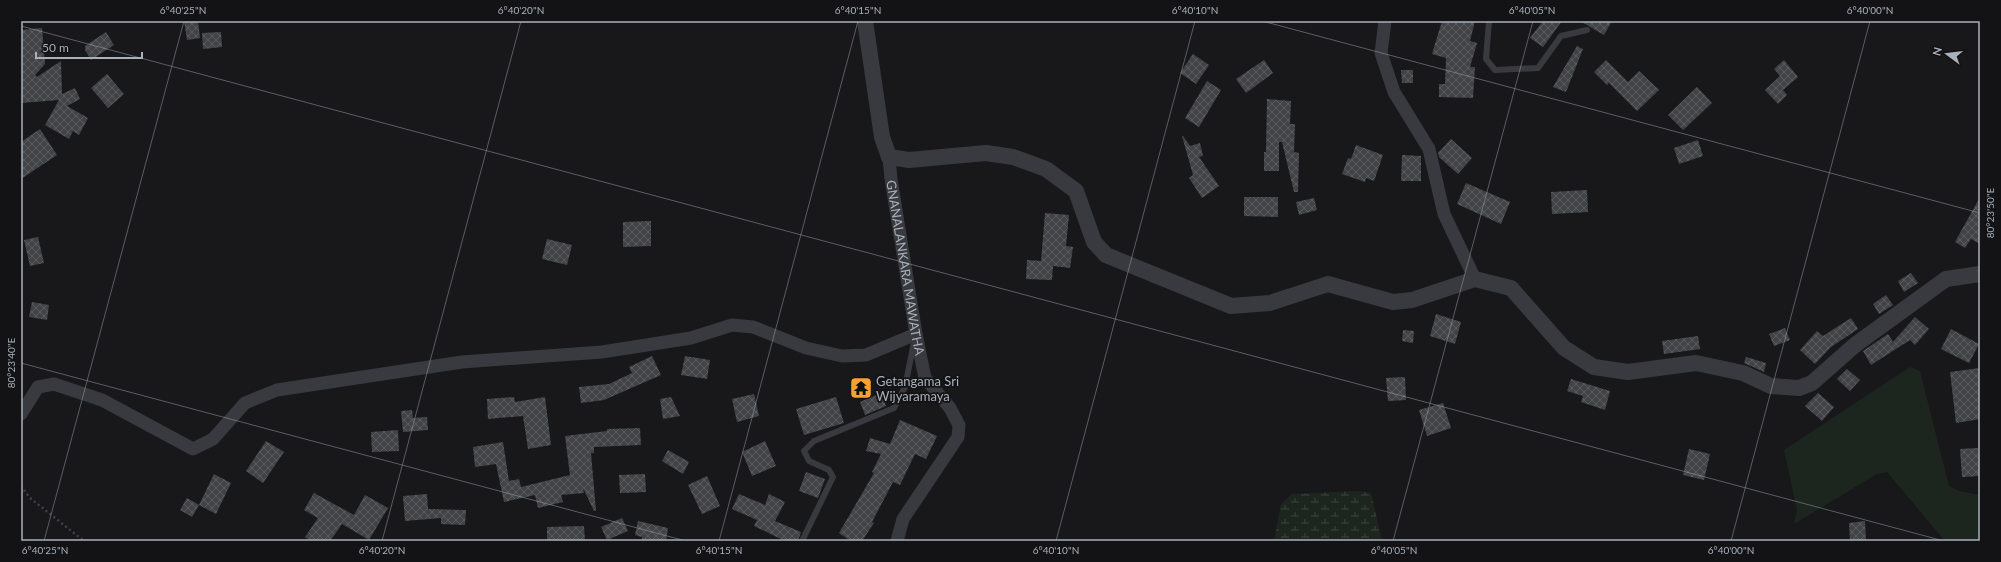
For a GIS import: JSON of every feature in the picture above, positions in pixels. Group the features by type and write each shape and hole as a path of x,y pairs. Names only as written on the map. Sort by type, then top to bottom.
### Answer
{"street":[{"path":"865,21 882,138 889,157 909,160 986,153 1013,157 1046,169 1076,191 1094,242 1106,254 1231,306 1270,303 1328,284 1394,302 1412,300 1475,279 1511,288 1564,348 1594,367 1628,372 1696,363 1743,373 1772,386 1799,388 1812,383 1855,345 1946,279 1980,274"},
{"path":"1385,21 1381,53 1394,92 1429,149 1444,214 1475,279"},
{"name":"GNANALANKARA MAWATHA","path":"889,157 891,179 916,334 925,378 950,408 959,425 958,438 903,519 897,541"},
{"path":"21,414 38,387 54,384 102,400 193,449 213,439 245,403 277,390 462,362 602,352 691,338 732,325 753,327 806,348 842,356 866,355 916,334"}],"lane":[{"path":"1489,21 1486,59 1495,70 1538,68 1561,36 1587,30"},
{"path":"802,541 833,477 828,470 809,461 804,451 814,441 894,408 905,387 916,334"}],"path":[{"path":"21,486 30,498 84,541"}],"green space":[{"path":"1910,367 1920,371 1949,486 1959,491 1980,495 1980,541 1945,541 1887,472 1877,474 1794,524 1797,510 1784,450"},
{"path":"1358,491 1371,493 1382,541 1274,541 1281,504 1292,494"}],"building":[{"path":"184,21 198,21 200,38 187,40"},
{"path":"1442,21 1475,21 1470,41 1477,43 1470,67 1475,67 1473,98 1439,97 1439,84 1445,84 1446,58 1432,54"},
{"path":"1543,21 1562,21 1543,47 1530,38"},
{"path":"1580,21 1612,21 1604,35"},
{"path":"42,28 45,64 35,75 37,77 61,61 62,94 75,88 80,99 67,106 88,118 79,135 73,131 69,139 45,125 59,100 21,103 21,30"},
{"path":"106,32 114,45 91,60 85,50 85,46"},
{"path":"221,32 222,47 203,49 202,33"},
{"path":"1577,46 1583,49 1566,92 1553,87"},
{"path":"1193,54 1209,65 1196,84 1180,73"},
{"path":"1264,60 1273,73 1246,93 1236,79"},
{"path":"1606,60 1628,82 1639,71 1659,90 1637,111 1609,83 1607,85 1594,72"},
{"path":"1784,60 1798,77 1783,90 1787,95 1778,104 1765,90 1780,76 1774,69"},
{"path":"1401,70 1413,70 1413,83 1402,83"},
{"path":"107,74 124,94 108,108 91,88"},
{"path":"1207,81 1221,90 1199,127 1185,118"},
{"path":"1697,87 1712,103 1683,130 1668,115"},
{"path":"1267,99 1291,101 1290,124 1295,124 1294,152 1299,153 1298,192 1294,192 1282,142 1279,142 1279,171 1264,171 1264,152 1266,152"},
{"path":"40,129 57,155 21,179 21,142"},
{"path":"1182,136 1190,146 1200,143 1203,156 1199,157 1219,186 1202,198 1189,178 1193,175"},
{"path":"1451,139 1472,158 1458,174 1439,157 1438,153"},
{"path":"1698,140 1703,156 1679,164 1674,148"},
{"path":"1356,145 1383,155 1374,181 1366,178 1365,182 1342,174 1348,158 1351,159"},
{"path":"1402,155 1421,156 1421,181 1401,181"},
{"path":"1466,183 1510,202 1501,224 1457,204"},
{"path":"1587,190 1588,212 1552,214 1551,192"},
{"path":"1244,197 1278,197 1278,217 1244,216"},
{"path":"1980,197 1980,244 1971,239 1965,248 1955,242"},
{"path":"1314,198 1317,210 1299,215 1296,202"},
{"path":"1045,213 1069,215 1066,246 1073,247 1070,268 1053,266 1052,280 1026,279 1027,260 1041,261"},
{"path":"651,221 651,246 623,247 623,222"},
{"path":"38,237 44,263 30,266 24,240"},
{"path":"547,239 572,245 567,265 542,259"},
{"path":"1911,273 1918,283 1904,292 1898,281"},
{"path":"1886,295 1893,305 1879,314 1873,304"},
{"path":"32,302 49,305 47,320 29,317"},
{"path":"1436,314 1461,322 1455,344 1430,336"},
{"path":"1915,317 1929,329 1915,345 1910,340 1871,365 1863,351 1888,334 1893,342"},
{"path":"1851,318 1858,329 1831,347 1815,364 1800,350 1817,331 1823,336"},
{"path":"1785,328 1790,340 1774,346 1769,334"},
{"path":"1951,329 1979,344 1969,363 1941,349"},
{"path":"1403,330 1414,331 1413,343 1402,341"},
{"path":"1698,336 1700,349 1664,354 1662,341"},
{"path":"652,356 661,375 604,400 581,403 579,387 609,384 632,373 629,367"},
{"path":"685,356 710,360 707,379 681,375"},
{"path":"1746,357 1766,363 1764,372 1744,363"},
{"path":"1980,368 1980,419 1956,423 1950,372"},
{"path":"1847,369 1860,380 1850,391 1837,379"},
{"path":"1405,377 1406,400 1388,401 1386,378"},
{"path":"1571,379 1610,391 1605,410 1581,402 1583,396 1567,391"},
{"path":"881,393 886,406 865,415 860,402"},
{"path":"1818,393 1834,407 1822,421 1805,406"},
{"path":"754,394 759,416 737,422 732,399"},
{"path":"514,397 515,402 545,397 551,445 528,449 523,416 488,419 487,399"},
{"path":"671,397 680,416 663,419 660,399"},
{"path":"836,397 844,423 804,435 796,409"},
{"path":"1443,403 1451,428 1427,436 1419,410"},
{"path":"412,410 413,418 427,417 428,430 403,432 401,411"},
{"path":"900,420 937,436 926,459 915,454 900,485 893,482 872,522 874,523 862,541 851,541 839,533 874,473 872,472 881,454 866,451 870,438 890,444"},
{"path":"640,428 641,445 594,447 594,453 591,453 596,511 594,511 583,488 584,493 561,495 563,502 538,508 535,495 504,502 496,464 475,467 473,447 503,442 509,481 519,479 521,487 570,475 565,436 607,431 607,429"},
{"path":"398,430 399,451 372,452 371,432"},
{"path":"266,441 284,452 263,483 246,471"},
{"path":"765,441 776,466 752,476 742,452"},
{"path":"1978,448 1980,476 1962,477 1960,449"},
{"path":"1689,449 1710,454 1704,480 1683,475"},
{"path":"668,450 689,462 683,474 662,461"},
{"path":"806,472 825,479 818,498 799,491"},
{"path":"214,474 231,483 216,514 199,505"},
{"path":"645,474 646,492 620,493 619,475"},
{"path":"707,476 720,506 702,514 688,485"},
{"path":"314,493 354,515 365,495 388,508 369,540 342,524 330,541 311,541 305,537 318,518 304,510"},
{"path":"427,494 428,509 466,510 465,525 441,524 441,518 405,521 403,496"},
{"path":"739,494 765,505 769,494 785,502 775,521 801,532 798,541 785,541 754,526 757,520 732,509"},
{"path":"187,498 199,505 192,517 180,510"},
{"path":"622,518 628,531 607,540 601,527"},
{"path":"638,521 668,528 666,541 642,541 642,537 635,535"},
{"path":"1865,521 1866,541 1850,541 1849,523"},
{"path":"584,526 585,541 547,541 547,527"}],"place":[{"name":"Getangama Sri Wijyaramaya","path":"861,388"}]}
